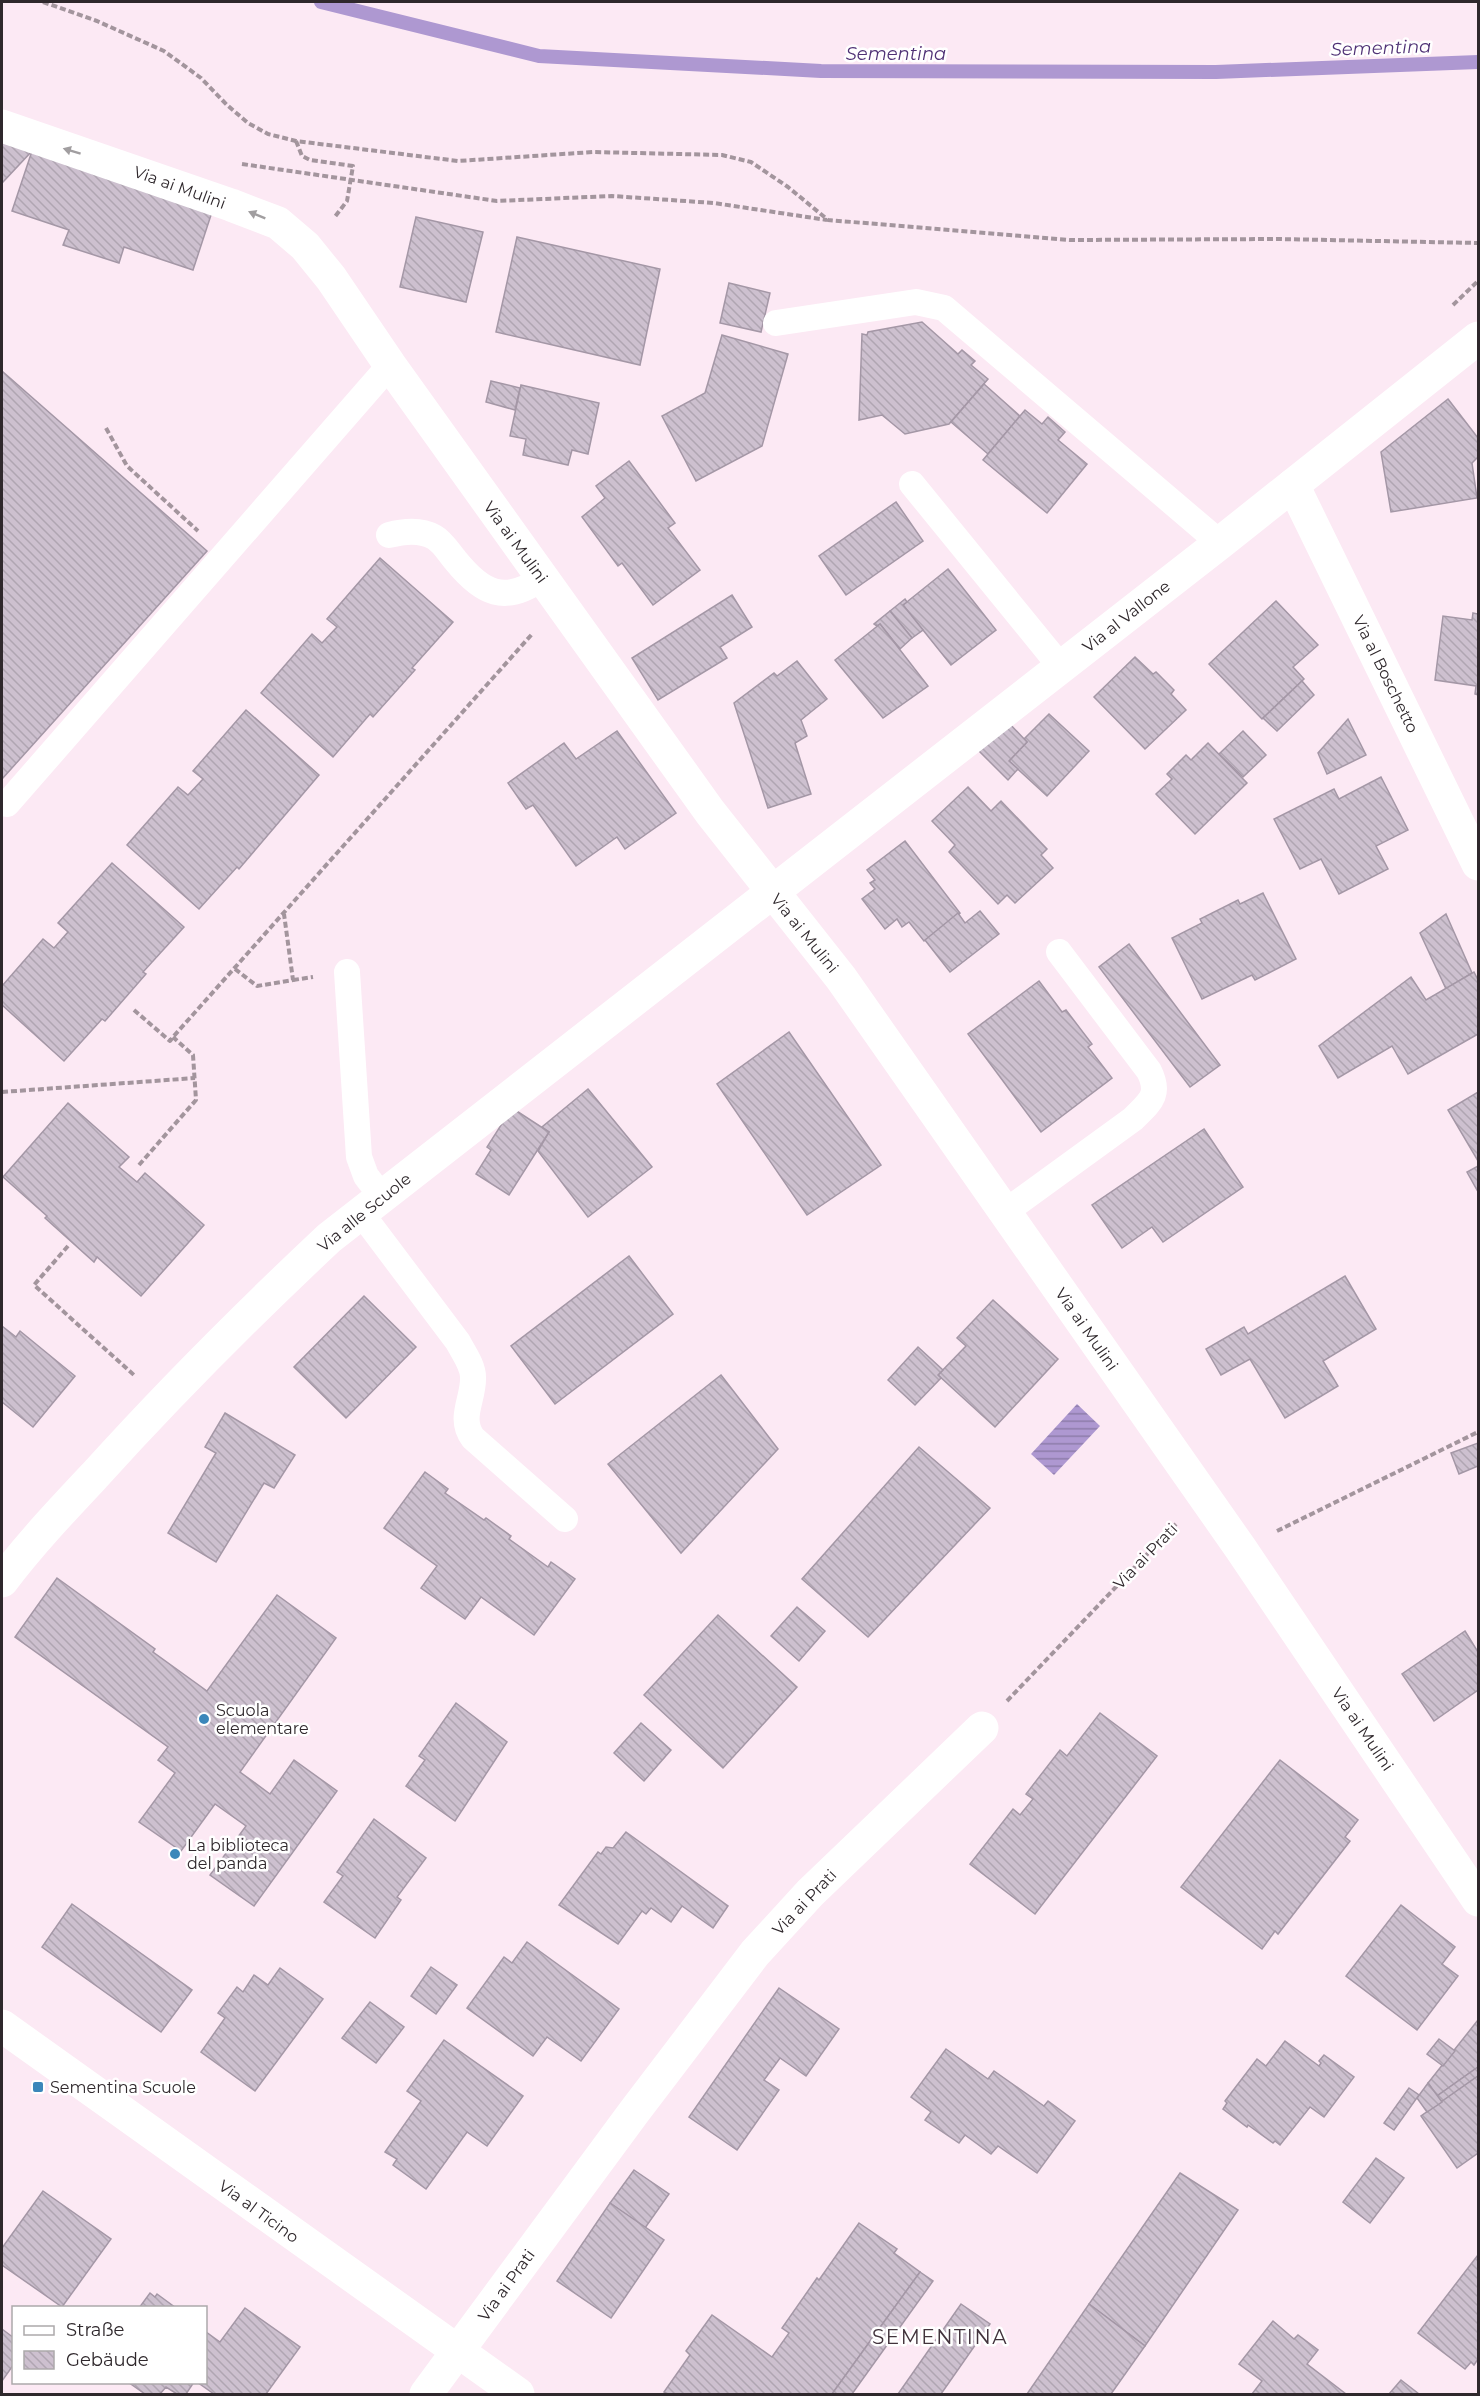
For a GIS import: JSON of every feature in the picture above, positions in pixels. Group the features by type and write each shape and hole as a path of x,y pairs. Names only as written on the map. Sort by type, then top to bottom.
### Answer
{"street":[{"name":"Via ai Mulini","path":"2,126 33,139 134,170 278,223 305,246 331,278 390,365 710,812 841,978 1241,1549 1479,1900"},
{"name":"Via al Vallone","path":"772,893 1479,338"},
{"name":"Via al Boschetto","path":"1293,485 1479,864"},
{"name":"Via alle Scuole","path":"5,1570 162,1400 253,1309 329,1238 772,893"},
{"name":"Via ai Prati","path":"426,2394 634,2112 755,1953 810,1893 982,1728"},
{"name":"Via al Ticino","path":"2,2026 518,2394"}],"lane":[{"path":"776,323 916,302 944,308 1220,543"},
{"path":"7,804 390,365"},
{"path":"912,484 1061,667"},
{"path":"389,535 417,531 434,537 469,577 483,588 503,593 518,591 530,587 542,578"},
{"path":"1005,1212 1133,1119 1150,1101 1155,1091 1154,1081 1149,1071 1059,952"},
{"path":"347,972 359,1157 366,1176 371,1205 467,1359 473,1375 466,1429 565,1519"}],"path":[{"path":"43,2 97,21 164,51 201,78 227,105 249,123 268,134 296,141 458,161 593,152 722,155 751,162 788,187 828,220"},
{"path":"296,141 302,156 310,160 353,166 350,181"},
{"path":"234,163 497,201 612,196 714,203 828,220 1070,240 1278,239 1479,243"},
{"path":"105,428 127,466 224,555"},
{"path":"134,1010 170,1041 534,631 561,604"},
{"path":"235,969 257,986 293,980 284,914"},
{"path":"139,1165 196,1100 193,1055 173,1038"},
{"path":"2,1092 195,1078"},
{"path":"68,1246 34,1285 162,1400"},
{"path":"1241,1549 1479,1432"},
{"name":"Via ai Prati","path":"982,1728 1203,1496"}],"shaded area":[{"path":"1077,1404 1100,1426 1054,1475 1031,1454"}],"building":[{"path":"2,140 32,151 2,183"},
{"path":"32,151 212,212 193,270 124,247 119,263 63,245 69,230 12,211"},
{"path":"416,217 483,232 466,302 400,287"},
{"path":"517,237 660,269 640,365 496,332"},
{"path":"729,283 770,293 761,332 720,323"},
{"path":"922,322 958,354 962,350 975,361 971,365 988,379 949,424 905,434 882,415 859,420 862,334 867,335 868,332"},
{"path":"722,335 788,354 762,446 696,481 662,416 705,393"},
{"path":"2,371 207,551 2,779"},
{"path":"491,381 520,388 515,410 486,402"},
{"path":"984,384 1020,416 988,454 951,422"},
{"path":"521,385 599,403 588,454 572,450 568,465 523,455 526,439 510,436"},
{"path":"1448,399 1478,438 1478,457 1472,463 1477,498 1391,512 1381,452"},
{"path":"1025,410 1042,424 1048,417 1065,432 1058,440 1087,464 1047,513 983,460"},
{"path":"629,461 675,523 668,528 700,570 653,605 622,563 618,566 582,517 605,498 596,486"},
{"path":"896,502 923,541 846,595 819,556"},
{"path":"380,558 453,622 412,668 415,670 373,717 370,714 333,757 261,693 312,634 322,643 337,627 327,619"},
{"path":"948,569 996,630 951,665 903,605"},
{"path":"732,595 752,627 720,647 727,658 658,700 632,658"},
{"path":"905,599 907,602 903,605 923,630 912,638 890,611"},
{"path":"1276,601 1318,645 1293,667 1304,679 1262,719 1209,664"},
{"path":"890,611 912,638 900,649 880,624 877,626 874,624"},
{"path":"1473,613 1478,614 1478,695 1475,694 1476,686 1435,680 1443,616 1472,620"},
{"path":"880,624 928,686 883,718 835,660"},
{"path":"1135,657 1153,674 1156,672 1174,690 1171,694 1186,710 1145,749 1094,697"},
{"path":"797,661 827,699 801,720 807,736 795,743 811,794 768,808 734,703 774,673 777,676"},
{"path":"1302,681 1314,695 1277,731 1263,718"},
{"path":"246,710 319,775 239,869 237,867 199,909 127,845 178,787 188,795 203,779 193,771"},
{"path":"1049,714 1089,751 1047,796 1009,761 1027,742 1024,739"},
{"path":"1348,719 1366,755 1327,774 1318,753"},
{"path":"1007,721 1027,742 1009,761 1018,769 1008,780 978,750"},
{"path":"617,731 676,813 625,849 617,837 576,866 533,805 526,809 508,783 564,743 576,759"},
{"path":"1243,731 1266,755 1243,777 1219,754"},
{"path":"1208,743 1247,783 1195,834 1156,794 1172,779 1167,774 1186,755 1191,760"},
{"path":"1381,777 1408,830 1376,846 1388,869 1339,894 1321,859 1300,869 1274,819 1334,789 1339,799"},
{"path":"968,787 991,811 1001,801 1047,849 1041,855 1053,868 1015,903 1007,895 998,904 949,852 955,845 932,821"},
{"path":"905,841 960,913 924,941 909,922 902,927 897,919 885,929 862,899 875,889 870,883 875,880 867,870"},
{"path":"112,863 184,927 143,972 146,974 105,1021 102,1019 64,1061 2,1005 2,986 43,939 54,948 68,932 58,923"},
{"path":"1263,893 1296,959 1255,980 1252,975 1202,999 1172,938 1202,923 1200,919 1238,900 1240,904"},
{"path":"980,911 999,934 950,972 925,940 958,913 965,923"},
{"path":"1446,914 1472,973 1446,989 1420,933"},
{"path":"1129,944 1220,1065 1190,1087 1099,967"},
{"path":"1474,972 1478,980 1478,1034 1408,1074 1392,1046 1338,1078 1319,1046 1411,977 1426,1000"},
{"path":"1039,981 1062,1012 1066,1010 1092,1044 1088,1047 1112,1078 1041,1132 968,1034"},
{"path":"789,1032 881,1165 807,1215 717,1084"},
{"path":"588,1089 652,1167 588,1217 538,1151 549,1132 542,1127"},
{"path":"1478,1092 1478,1161 1448,1110"},
{"path":"68,1103 129,1157 119,1167 137,1182 145,1173 204,1225 141,1296 97,1257 94,1262 3,1177"},
{"path":"512,1108 549,1132 509,1195 476,1174 491,1150 487,1147"},
{"path":"1204,1129 1243,1187 1163,1242 1152,1227 1122,1248 1092,1205"},
{"path":"1478,1166 1478,1189 1477,1190 1467,1172"},
{"path":"629,1256 673,1314 555,1404 511,1346"},
{"path":"1345,1276 1376,1329 1323,1361 1338,1386 1285,1418 1250,1359 1221,1375 1206,1349 1244,1327 1248,1334"},
{"path":"364,1296 416,1347 346,1418 294,1367"},
{"path":"993,1300 1058,1359 995,1427 938,1375 966,1346 957,1338"},
{"path":"2,1326 16,1337 20,1331 75,1376 33,1427 2,1402"},
{"path":"918,1347 943,1370 938,1375 941,1378 915,1405 888,1380"},
{"path":"721,1375 778,1449 681,1553 608,1464"},
{"path":"225,1413 295,1455 274,1488 264,1483 216,1562 168,1533 216,1453 205,1447"},
{"path":"1478,1443 1478,1466 1459,1474 1451,1453"},
{"path":"919,1447 990,1508 868,1637 802,1579"},
{"path":"425,1472 448,1489 445,1493 484,1520 486,1518 511,1536 509,1539 548,1567 551,1562 575,1579 534,1635 481,1597 465,1619 421,1588 437,1566 384,1528"},
{"name":"Scuola elementare","path":"57,1578 155,1649 153,1652 207,1691 277,1595 336,1638 240,1772 270,1794 294,1760 337,1791 254,1906 210,1875 246,1826 215,1804 181,1851 139,1822 175,1773 158,1760 168,1747 15,1637"},
{"path":"797,1607 825,1631 799,1661 771,1636"},
{"path":"718,1615 797,1687 723,1768 644,1695"},
{"path":"1465,1631 1478,1652 1478,1690 1434,1721 1402,1674"},
{"path":"456,1703 507,1742 455,1821 406,1786 425,1760 419,1756"},
{"path":"1100,1713 1157,1756 1035,1914 970,1864 1013,1809 1020,1815 1033,1799 1026,1794 1060,1750 1067,1756"},
{"path":"641,1723 671,1750 644,1781 614,1753"},
{"path":"1280,1760 1358,1820 1345,1837 1350,1841 1278,1934 1275,1931 1262,1949 1181,1887"},
{"path":"374,1819 426,1858 397,1897 401,1900 375,1938 324,1902 343,1876 337,1872"},
{"path":"626,1832 728,1906 713,1928 682,1906 671,1922 651,1908 646,1914 642,1911 618,1944 559,1905 598,1852 601,1854 606,1847 613,1848"},
{"path":"72,1904 192,1990 161,2032 42,1947"},
{"path":"1401,1905 1455,1947 1442,1964 1458,1976 1417,2030 1346,1976"},
{"path":"527,1942 619,2009 581,2061 547,2037 533,2056 467,2008 504,1957 512,1963"},
{"path":"431,1967 457,1985 436,2014 411,1996"},
{"path":"280,1968 323,1999 255,2091 201,2052 225,2018 218,2013 237,1987 243,1992 254,1975 268,1985"},
{"path":"779,1988 839,2029 806,2076 780,2058 764,2080 779,2090 737,2150 689,2117"},
{"path":"370,2002 404,2027 376,2063 342,2038"},
{"path":"1478,2020 1478,2067 1437,2096 1428,2083"},
{"path":"1439,2039 1455,2051 1443,2066 1427,2054"},
{"path":"444,2040 523,2096 487,2146 467,2132 426,2189 393,2165 397,2159 385,2152 421,2101 407,2091"},
{"path":"1285,2041 1319,2066 1321,2063 1319,2061 1324,2055 1354,2077 1324,2117 1310,2107 1280,2145 1275,2141 1273,2143 1248,2125 1247,2127 1223,2109 1227,2103 1225,2101 1257,2059 1266,2066"},
{"path":"946,2049 988,2079 994,2071 1044,2106 1048,2101 1075,2121 1037,2173 998,2146 991,2154 965,2135 959,2143 925,2120 931,2112 911,2097"},
{"path":"1478,2067 1478,2076 1442,2102 1437,2096"},
{"path":"1478,2076 1478,2153 1457,2168 1421,2116"},
{"path":"1428,2083 1442,2102 1427,2112 1417,2098"},
{"path":"1409,2088 1419,2095 1394,2130 1384,2123"},
{"path":"1376,2158 1404,2178 1370,2223 1343,2202"},
{"path":"634,2170 669,2194 645,2228 610,2203"},
{"path":"1180,2173 1238,2210 1145,2346 1089,2304"},
{"path":"43,2191 111,2239 63,2306 2,2265 2,2248"},
{"path":"610,2203 664,2240 611,2318 557,2281"},
{"path":"859,2223 897,2249 894,2253 920,2272 832,2394 668,2394 664,2392 690,2355 686,2351 712,2315 772,2357 789,2333 782,2328"},
{"path":"1478,2255 1478,2359 1474,2365 1471,2362 1465,2369 1418,2333"},
{"path":"920,2272 933,2281 852,2394 832,2394"},
{"path":"150,2293 155,2297 157,2294 173,2306 140,2306"},
{"path":"961,2304 990,2324 941,2394 898,2394"},
{"path":"1089,2304 1145,2346 1111,2394 1027,2394"},
{"path":"245,2308 300,2347 266,2394 214,2394 200,2384 207,2384 207,2333 220,2342"},
{"path":"1273,2321 1294,2339 1298,2335 1318,2350 1307,2364 1346,2394 1252,2394 1262,2381 1239,2364"},
{"path":"2,2329 12,2336 12,2367 2,2381"},
{"path":"1401,2380 1419,2394 1389,2394"},
{"path":"131,2384 193,2384 186,2394 177,2394 166,2387 160,2394 145,2394"}],"waterway":[{"name":"Sementina","path":"321,2 539,56 821,71 1216,72 1478,62"}],"place":[{"name":"Scuola elementare","path":"204,1719"},
{"name":"La biblioteca del panda","path":"175,1854"},
{"name":"Sementina Scuole","path":"38,2087"}],"district":[{"name":"SEMENTINA","path":"940,2337"}]}
